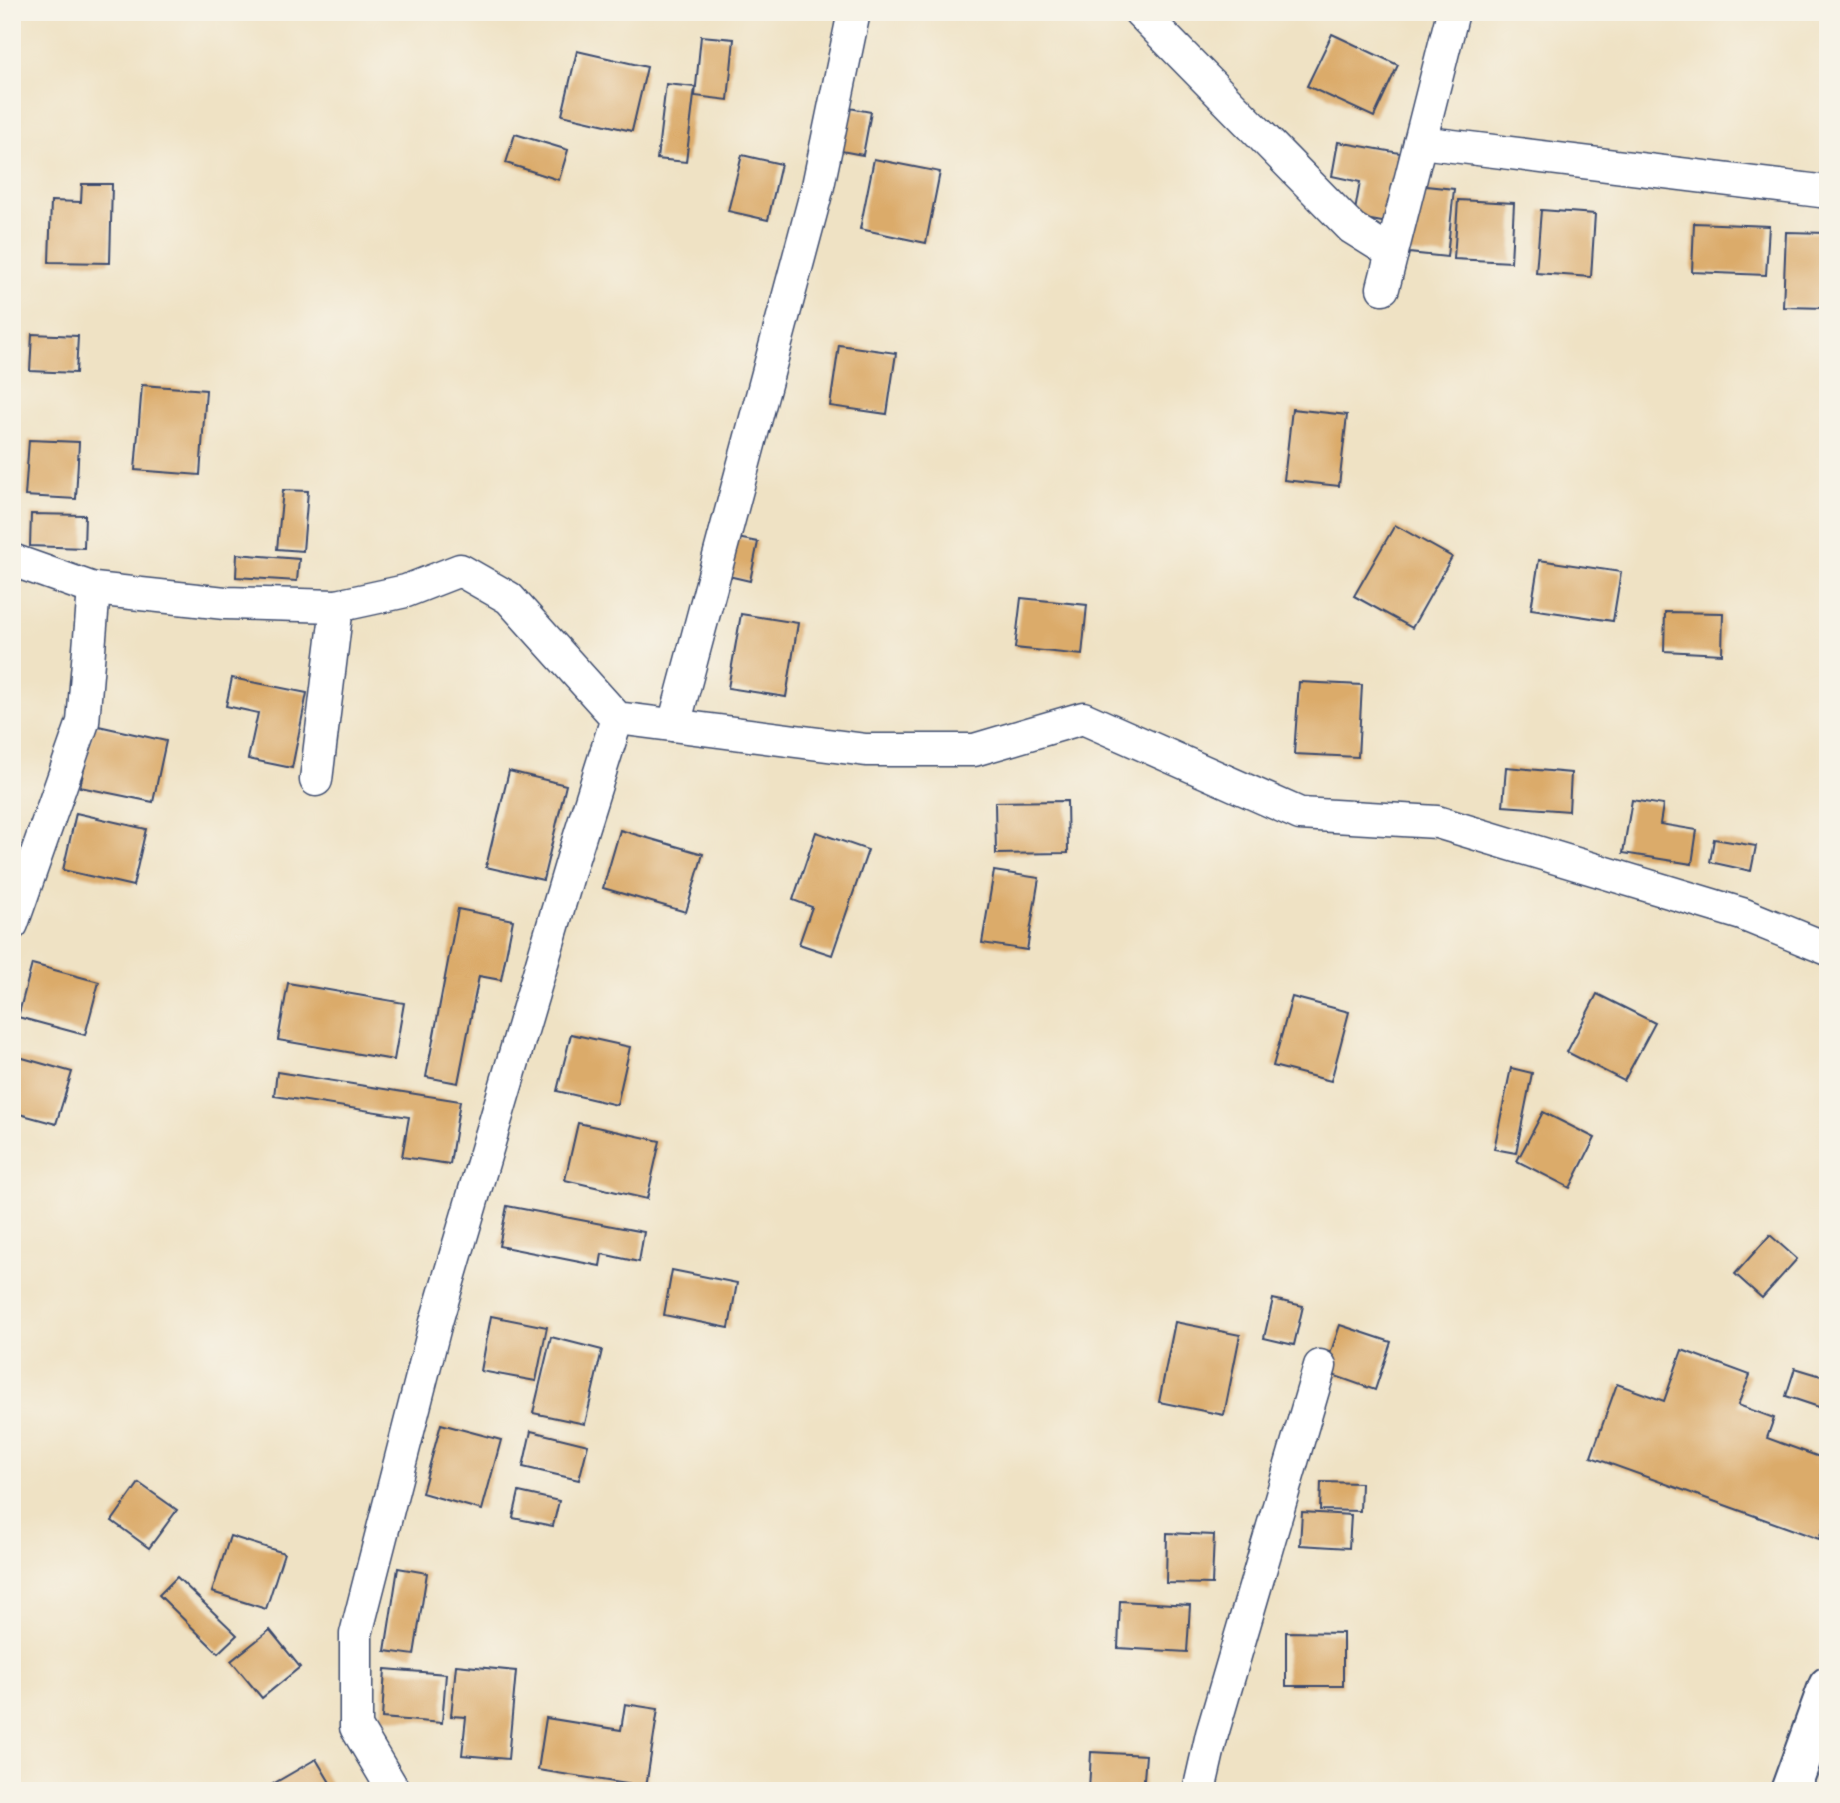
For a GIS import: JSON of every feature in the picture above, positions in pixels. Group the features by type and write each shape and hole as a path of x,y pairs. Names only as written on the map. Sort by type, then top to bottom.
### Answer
{"street":[{"path":"674,725 818,186 854,12"},
{"path":"1140,12 1352,228 1392,253"},
{"path":"1383,288 1453,12"},
{"path":"1420,142 1828,192"},
{"path":"12,560 94,589 225,603 337,606 406,591 460,570 509,598 617,718 866,750 974,750 1083,718 1300,814 1437,822 1742,914 1828,949"},
{"path":"12,924 83,722 94,589"},
{"path":"316,780 337,606"},
{"path":"394,1791 356,1727 356,1634 436,1322 617,718"},
{"path":"1199,1791 1212,1734 1320,1366"},
{"path":"1790,1791 1828,1686"}],"building":[{"path":"1332,34 1398,65 1374,117 1307,86"},
{"path":"701,36 734,39 728,100 695,96"},
{"path":"577,51 647,67 632,131 562,115"},
{"path":"666,84 695,87 686,162 657,159"},
{"path":"844,107 871,112 863,155 836,150"},
{"path":"515,134 568,150 559,180 506,163"},
{"path":"1338,142 1400,153 1388,223 1354,217 1360,182 1332,176"},
{"path":"742,155 781,164 768,220 728,211"},
{"path":"874,159 940,172 926,243 860,229"},
{"path":"82,184 112,184 110,263 49,262 51,201 81,202"},
{"path":"1416,185 1454,189 1447,257 1409,253"},
{"path":"1458,200 1514,203 1511,262 1454,259"},
{"path":"1541,210 1595,214 1591,277 1536,273"},
{"path":"1694,223 1769,226 1766,275 1692,272"},
{"path":"1786,232 1828,233 1828,308 1783,307"},
{"path":"32,334 78,336 76,373 30,371"},
{"path":"839,345 896,353 887,414 830,406"},
{"path":"142,385 206,390 200,475 135,470"},
{"path":"1292,409 1347,415 1339,486 1284,480"},
{"path":"29,440 79,442 76,499 25,496"},
{"path":"283,490 308,491 303,551 277,549"},
{"path":"31,514 85,515 84,548 30,546"},
{"path":"1395,525 1452,557 1412,628 1354,596"},
{"path":"732,537 758,542 750,581 724,575"},
{"path":"237,554 299,559 297,581 236,577"},
{"path":"1539,560 1621,572 1613,621 1531,609"},
{"path":"1021,598 1087,605 1082,655 1015,648"},
{"path":"1665,612 1723,613 1722,654 1664,651"},
{"path":"741,614 798,623 786,697 728,688"},
{"path":"232,678 307,693 292,768 248,759 258,713 226,706"},
{"path":"1299,682 1362,685 1358,757 1294,754"},
{"path":"94,725 166,741 153,802 80,787"},
{"path":"1506,767 1571,773 1569,811 1503,806"},
{"path":"509,771 566,785 543,880 486,867"},
{"path":"1632,800 1663,805 1660,824 1697,830 1692,864 1623,853"},
{"path":"1067,801 1068,853 996,854 995,802"},
{"path":"76,813 146,829 133,886 63,870"},
{"path":"620,830 703,854 686,912 603,888"},
{"path":"816,832 868,850 832,955 799,944 812,907 793,900"},
{"path":"1714,839 1756,846 1751,871 1710,862"},
{"path":"994,871 1039,878 1027,950 982,943"},
{"path":"458,909 513,920 501,980 479,976 458,1083 426,1077"},
{"path":"32,964 99,982 85,1035 18,1017"},
{"path":"288,983 404,1003 394,1060 278,1040"},
{"path":"1597,994 1655,1023 1624,1081 1567,1052"},
{"path":"1292,997 1349,1012 1331,1081 1273,1066"},
{"path":"571,1034 630,1047 617,1105 557,1091"},
{"path":"12,1055 72,1072 56,1124 12,1112"},
{"path":"1511,1068 1532,1073 1516,1153 1494,1149"},
{"path":"277,1072 460,1101 450,1164 402,1157 409,1117 274,1096"},
{"path":"1543,1112 1595,1138 1570,1188 1517,1161"},
{"path":"578,1123 660,1141 647,1199 565,1180"},
{"path":"507,1206 644,1232 639,1262 602,1254 600,1266 499,1246"},
{"path":"1770,1235 1797,1259 1762,1298 1735,1274"},
{"path":"672,1270 737,1283 729,1328 664,1315"},
{"path":"1273,1299 1303,1306 1294,1345 1264,1338"},
{"path":"491,1316 547,1327 536,1381 481,1371"},
{"path":"1175,1322 1240,1335 1224,1415 1159,1402"},
{"path":"1340,1325 1391,1342 1375,1390 1324,1372"},
{"path":"551,1337 602,1350 585,1424 533,1413"},
{"path":"1682,1350 1750,1375 1738,1405 1774,1418 1767,1438 1828,1460 1828,1515 1819,1539 1591,1457 1617,1384 1664,1401"},
{"path":"1795,1368 1828,1378 1828,1410 1786,1396"},
{"path":"441,1424 501,1440 482,1510 422,1493"},
{"path":"531,1431 588,1445 579,1480 523,1467"},
{"path":"1321,1482 1361,1483 1360,1511 1320,1510"},
{"path":"139,1483 177,1510 149,1548 112,1521"},
{"path":"519,1492 559,1501 553,1526 513,1518"},
{"path":"1302,1512 1351,1515 1349,1548 1300,1545"},
{"path":"1167,1533 1214,1535 1212,1584 1166,1583"},
{"path":"230,1536 284,1553 266,1609 212,1592"},
{"path":"398,1568 427,1573 414,1655 385,1651"},
{"path":"177,1577 237,1635 218,1653 159,1595"},
{"path":"1120,1601 1190,1605 1187,1652 1118,1648"},
{"path":"270,1630 300,1667 262,1698 231,1661"},
{"path":"1286,1632 1343,1633 1343,1686 1286,1686"},
{"path":"456,1665 516,1671 508,1759 462,1755 466,1717 451,1716"},
{"path":"385,1669 446,1674 442,1723 382,1718"},
{"path":"625,1704 658,1709 646,1787 538,1770 546,1718 621,1730"},
{"path":"1091,1752 1146,1755 1143,1791 1089,1791"},
{"path":"316,1759 335,1791 268,1791 266,1788"}]}
